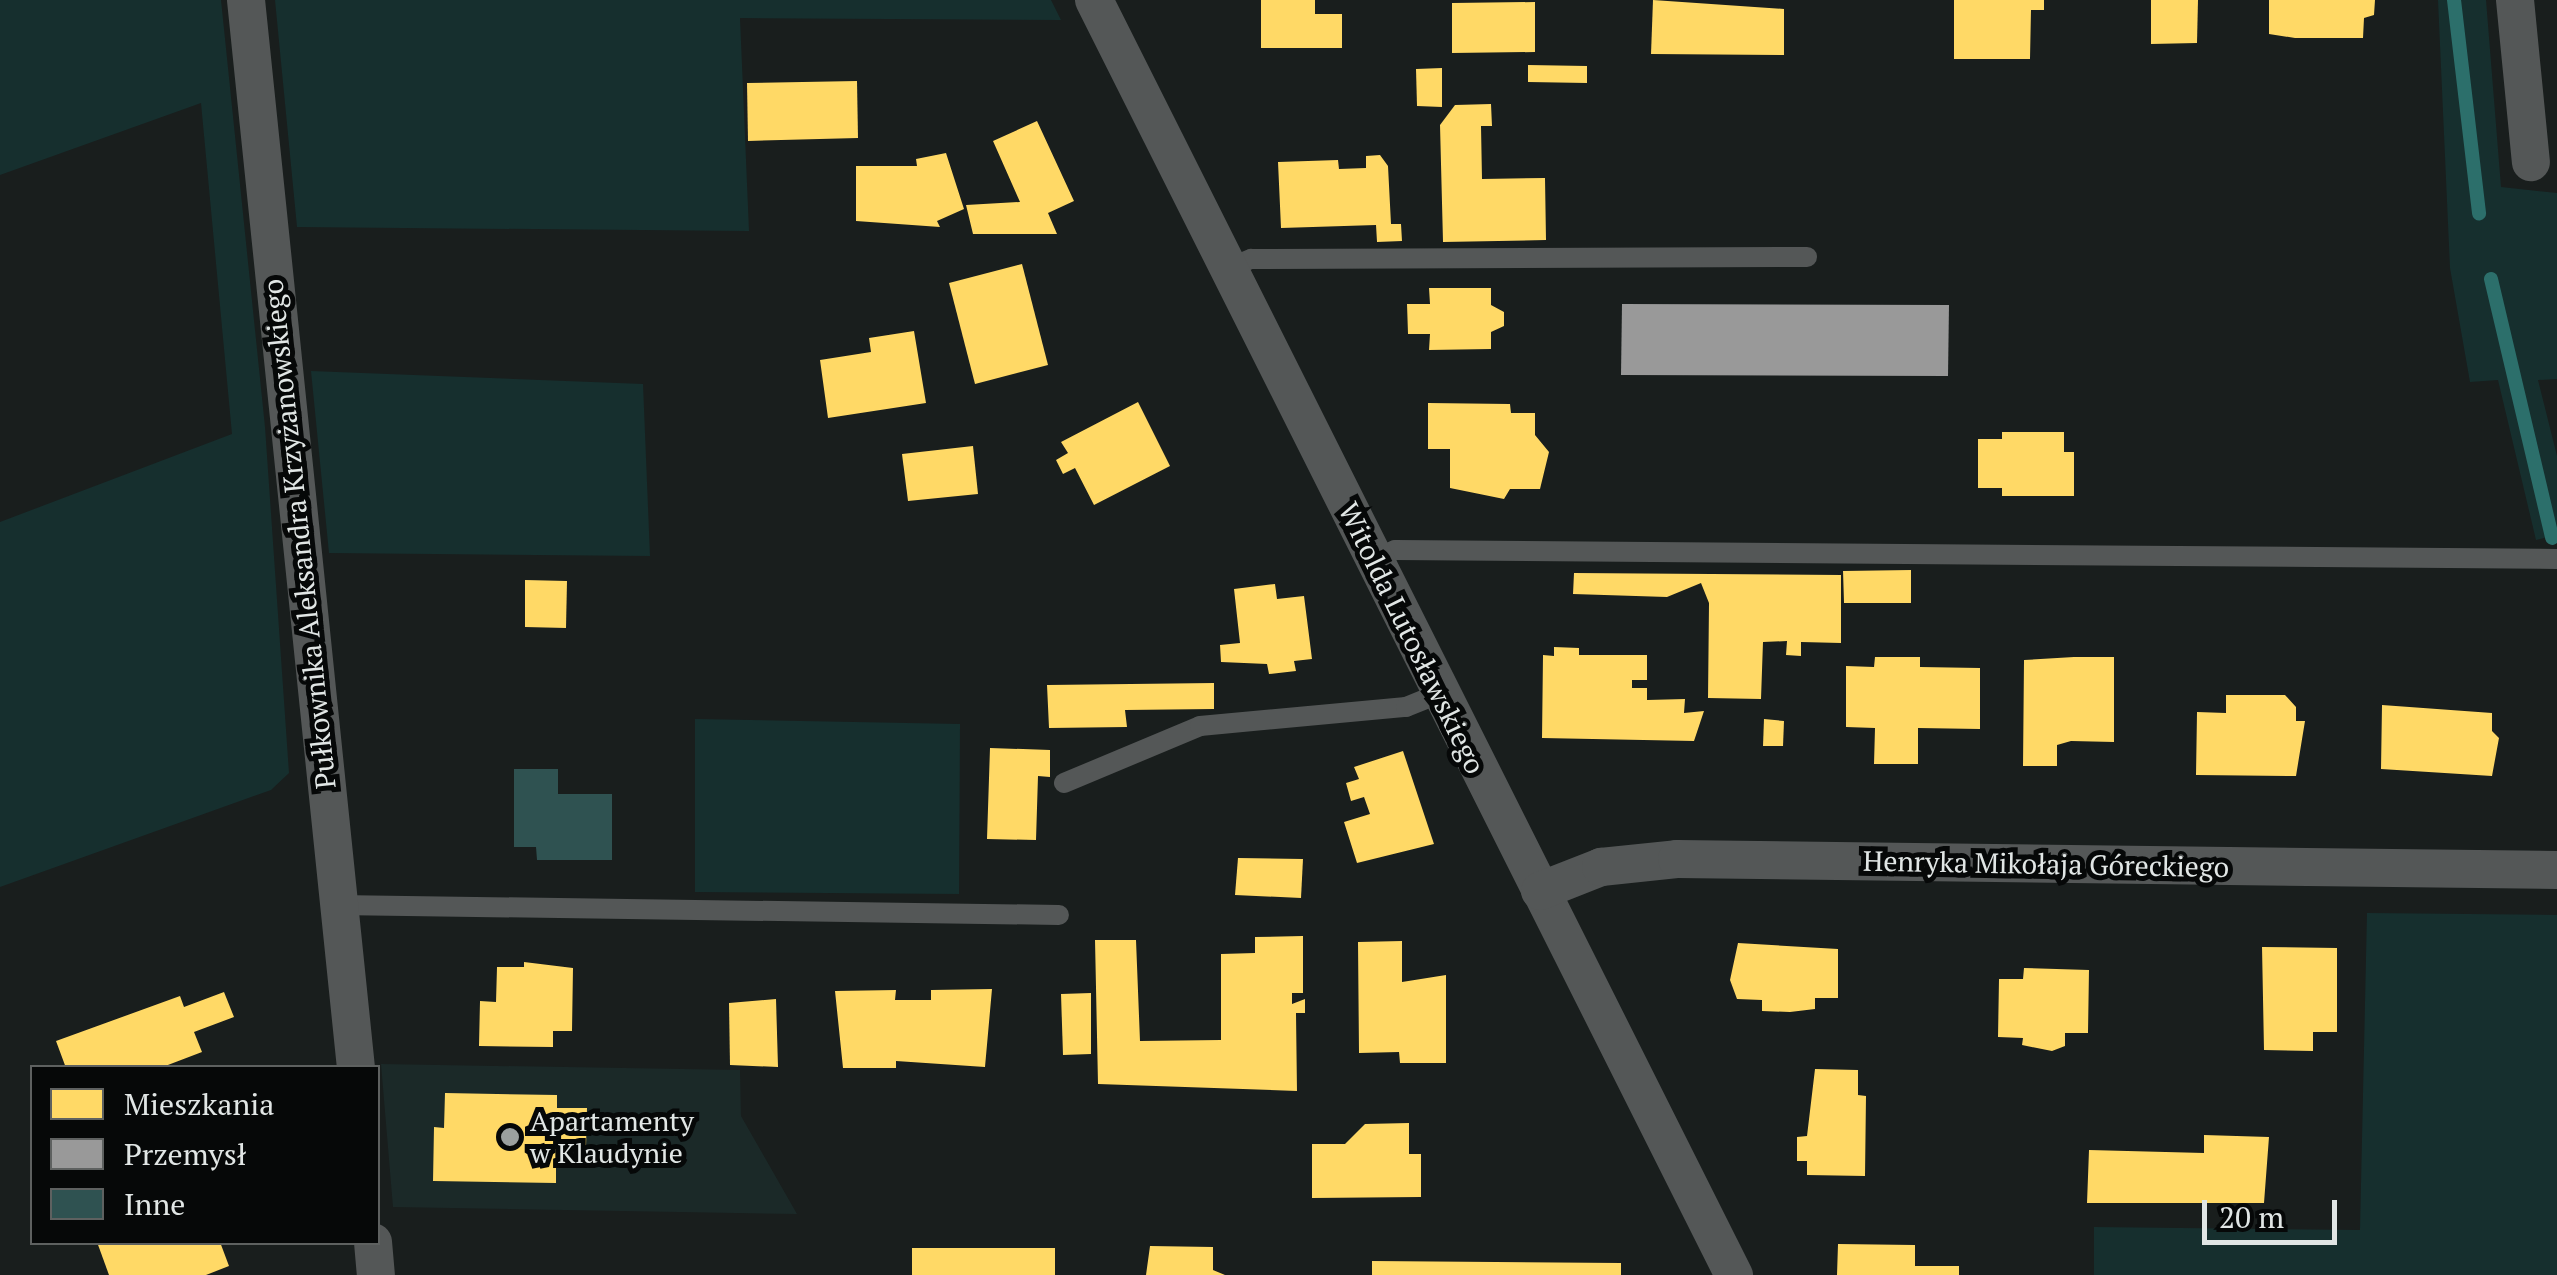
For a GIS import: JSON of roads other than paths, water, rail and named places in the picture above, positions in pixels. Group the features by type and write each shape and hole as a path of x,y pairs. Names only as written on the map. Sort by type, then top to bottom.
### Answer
{"street":[{"name":"Pułkownika Aleksandra Krzyżanowskiego","path":"246,0 356,1065"},
{"name":"Witolda Lutosławskiego","path":"1094,0 1734,1275"},
{"path":"2515,0 2531,162"},
{"name":"Henryka Mikołaja Góreckiego","path":"1540,892 1600,867 1677,859 2557,870"},
{"path":"373,1245 376,1275"}],"lane":[{"path":"1227,268 1251,259 1808,257"},
{"path":"1374,559 1414,550 2557,559"},
{"path":"1064,783 1200,726 1406,707 1440,694"},
{"path":"337,905 1060,915"}],"waterway":[{"path":"2454,0 2479,214"},
{"path":"2491,279 2552,538"}],"place":[{"name":"Apartamenty w Klaudynie","path":"510,1137"}]}
